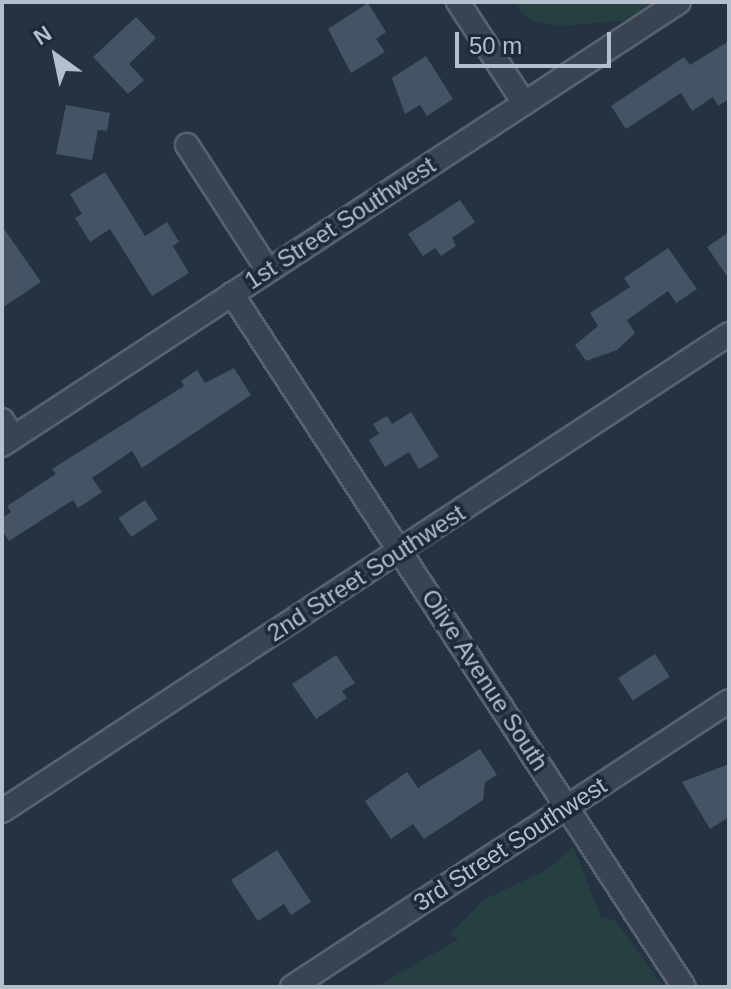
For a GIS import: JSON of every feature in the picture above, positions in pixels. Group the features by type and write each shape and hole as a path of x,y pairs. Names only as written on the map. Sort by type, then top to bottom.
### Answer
{"street":[{"path":"458,2 524,103"},
{"name":"1st Street Southwest","path":"6,434 232,294 679,2"},
{"path":"187,145 268,270"},
{"name":"Olive Avenue South","path":"232,294 684,987"},
{"name":"2nd Street Southwest","path":"2,811 729,334"},
{"name":"3rd Street Southwest","path":"292,987 729,701"}],"green space":[{"path":"513,2 682,2 656,18 561,26 532,21"},
{"path":"573,847 601,917 615,920 663,987 376,987 459,939 450,934 483,900 547,870"}],"building":[{"path":"368,3 386,32 376,39 385,52 351,73 328,29"},
{"path":"136,17 156,38 129,64 144,80 128,94 93,57"},
{"path":"729,41 729,99 718,106 713,97 692,111 681,93 626,129 611,106 684,57 690,65"},
{"path":"426,56 453,99 427,116 420,105 405,114 392,78"},
{"path":"66,105 110,113 107,131 98,130 92,160 56,154"},
{"path":"105,172 145,236 167,222 179,242 173,246 189,273 152,296 110,229 90,242 75,218 82,214 70,194"},
{"path":"460,200 475,222 452,238 456,246 441,256 435,248 423,256 408,234"},
{"path":"2,226 41,282 2,308"},
{"path":"729,232 729,279 707,247"},
{"path":"668,248 697,289 676,303 668,291 627,320 635,333 617,350 586,361 575,345 598,326 590,313 630,287 624,278"},
{"path":"234,368 251,395 142,468 132,451 92,478 102,492 78,508 73,500 9,541 2,530 2,518 11,512 7,506 56,474 52,469 184,386 181,381 197,370 205,383"},
{"path":"411,412 439,457 419,469 409,452 385,467 369,440 379,434 373,424 387,416 392,424"},
{"path":"145,500 158,519 131,537 118,518"},
{"path":"655,654 670,677 633,701 618,678"},
{"path":"336,655 355,683 342,691 347,698 316,719 292,684"},
{"path":"480,749 497,775 485,782 483,800 424,839 413,824 391,839 365,801 407,772 418,788"},
{"path":"729,764 729,817 710,829 682,782"},
{"path":"277,850 311,902 291,915 284,904 258,921 231,880"}]}
